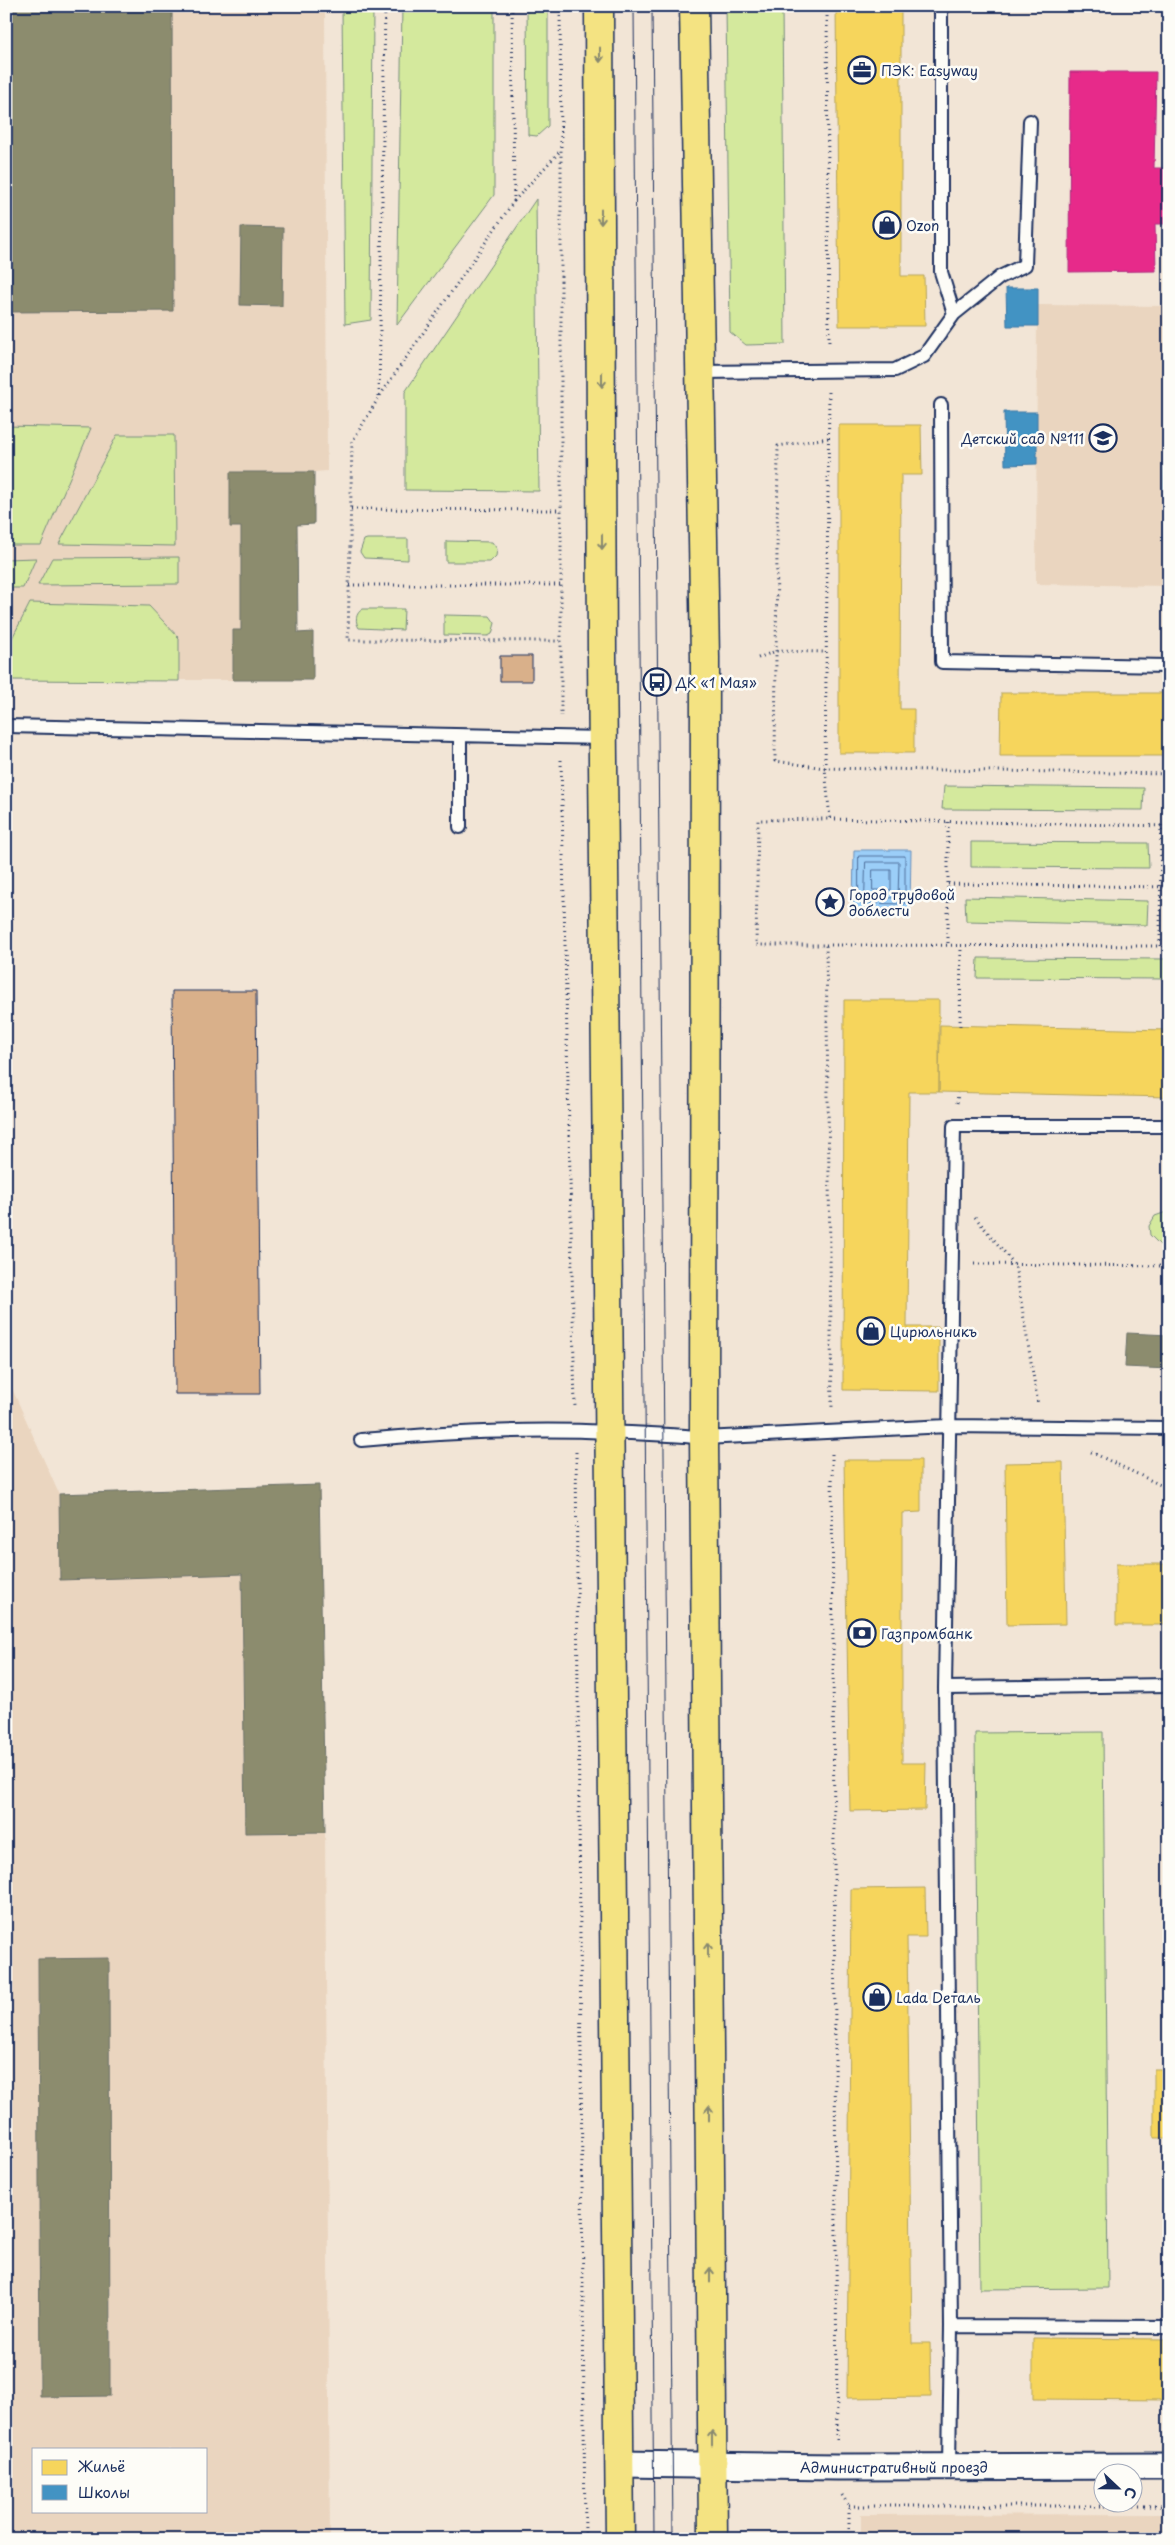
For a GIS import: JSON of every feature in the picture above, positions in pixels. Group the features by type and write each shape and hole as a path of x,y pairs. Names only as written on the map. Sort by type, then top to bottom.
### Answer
{"highway":[{"path":"599,6 620,2539"},
{"path":"694,6 705,658 704,1438 712,2539"}],"street":[{"name":"Административный проезд","path":"620,2464 837,2467 1169,2466"}],"lane":[{"path":"941,6 941,272 954,314"},
{"path":"700,372 895,370 924,356 954,314 1000,277 1025,265 1030,121"},
{"path":"941,405 942,662 1169,666"},
{"path":"6,726 561,739 605,738"},
{"path":"460,736 460,827"},
{"path":"949,2467 951,2326 945,1688 947,1426 952,1264 951,1187 954,1126 1169,1126"},
{"path":"361,1440 483,1430 576,1430 664,1433 704,1438 947,1426 1169,1428"},
{"path":"945,1688 1169,1686"},
{"path":"951,2326 1169,2327"}],"path":[{"path":"378,397 385,6"},
{"path":"512,6 514,201"},
{"path":"560,6 560,641 576,1430 585,2539"},
{"path":"827,6 829,371 825,768 830,819"},
{"path":"560,150 514,201 378,397 352,442 348,640 560,641"},
{"path":"828,438 778,446 774,761 825,768 1169,774"},
{"path":"351,509 561,510"},
{"path":"350,585 560,585"},
{"path":"758,658 776,650 825,652"},
{"path":"1169,826 830,819 758,820 756,945 1169,946"},
{"path":"948,822 948,945"},
{"path":"1160,946 1161,825"},
{"path":"948,884 1169,887"},
{"path":"826,945 832,1431 837,2467 838,2489 849,2506 849,2539"},
{"path":"960,1026 961,946"},
{"path":"951,1187 1015,1265 1042,1428"},
{"path":"952,1264 1169,1266"},
{"path":"1084,1448 1169,1489"},
{"path":"849,2506 1169,2506"}],"shaded area":[{"path":"6,6 325,6 327,471 314,472 314,524 297,525 298,632 313,632 313,680 7,680 6,683"},
{"name":"Детский сад №111","path":"1037,305 1169,306 1169,586 1036,584"},
{"path":"6,1375 59,1494 319,1485 325,1832 330,2539 6,2539"},
{"path":"1169,2514 1169,2539 861,2539 861,2515"}],"green space":[{"path":"342,6 373,6 371,320 345,324"},
{"path":"402,6 494,6 494,195 397,325"},
{"path":"527,6 548,6 548,126 537,136 528,135"},
{"path":"726,6 782,6 785,344 746,345 730,332"},
{"path":"536,199 539,491 405,490 405,392"},
{"path":"6,426 91,428 41,545 6,545"},
{"path":"117,435 174,435 175,546 59,544"},
{"path":"408,539 408,560 364,558 360,552 364,540"},
{"path":"446,541 492,542 497,549 496,556 490,562 446,562"},
{"path":"179,557 179,584 38,585 52,558"},
{"path":"36,558 23,588 6,588 6,559"},
{"path":"30,603 149,606 179,638 179,681 7,680 6,683 6,650"},
{"path":"363,609 404,609 403,630 359,628 356,618"},
{"path":"444,615 490,616 495,623 492,634 488,636 444,635"},
{"path":"944,786 1144,788 1143,810 942,809"},
{"path":"971,842 1148,843 1149,868 971,867"},
{"path":"965,897 1148,901 1147,925 966,921"},
{"path":"978,958 1169,959 1169,979 977,978"},
{"path":"1169,1211 1169,1247 1162,1247 1150,1235 1149,1226 1155,1216"},
{"path":"1103,1732 1108,2288 980,2289 975,1733"}],"water":[{"path":"854,850 911,850 910,910 853,909"}],"building: Жильё":[{"path":"836,6 901,6 901,276 924,276 925,326 839,326"},
{"path":"839,425 921,425 922,475 901,475 900,709 914,709 914,753 839,753"},
{"path":"1001,693 1166,693 1166,756 1000,756"},
{"path":"844,1000 939,1000 939,1092 909,1092 907,1327 939,1327 939,1391 843,1390"},
{"path":"940,1025 1169,1030 1169,1097 939,1092"},
{"path":"844,1460 921,1460 921,1512 902,1513 902,1763 926,1763 925,1810 850,1811"},
{"path":"1063,1462 1066,1624 1007,1625 1005,1463"},
{"path":"1116,1564 1169,1564 1169,1625 1116,1625"},
{"path":"925,1888 926,1937 907,1937 912,2343 930,2343 931,2397 847,2398 851,1889"},
{"path":"1154,2069 1169,2069 1169,2138 1154,2138"},
{"path":"1033,2338 1169,2339 1169,2400 1033,2399"}],"building: Школы":[{"path":"1006,288 1038,288 1038,326 1007,326"},
{"path":"1165,402 1169,402 1169,540 1163,540"},
{"path":"1004,412 1037,412 1037,464 1005,465"}],"building: Медицина":[{"path":"1070,72 1156,72 1154,168 1169,168 1169,224 1155,224 1156,271 1069,272"}],"building: Промзона":[{"path":"6,6 172,6 173,311 6,312"},
{"path":"241,227 283,228 282,306 240,305"},
{"path":"230,472 314,472 314,524 297,525 298,633 313,632 313,680 233,680 233,630 241,630 241,527 230,527"},
{"path":"1127,1333 1169,1335 1169,1369 1125,1367"},
{"path":"319,1485 325,1832 245,1833 242,1574 60,1580 59,1494"},
{"path":"109,1958 110,2396 40,2397 38,1959"},
{"path":"55,2536 55,2539 6,2539 6,2538"}],"building: Прочее":[{"path":"500,656 532,656 532,681 500,681"},
{"path":"172,991 256,991 260,1394 175,1394"}],"tram line":[{"path":"634,6 654,2539"},
{"path":"652,6 673,2539"}],"place":[{"name":"ПЭК: Easyway","path":"862,70"},
{"name":"Ozon","path":"887,225"},
{"name":"Детский сад №111","path":"1103,438"},
{"name":"ДК «1 Мая»","path":"657,682"},
{"name":"Город трудовой доблести","path":"830,902"},
{"name":"Цирюльникъ","path":"871,1331"},
{"name":"Газпромбанк","path":"862,1633"},
{"name":"Lada Dеталь","path":"877,1997"}]}
